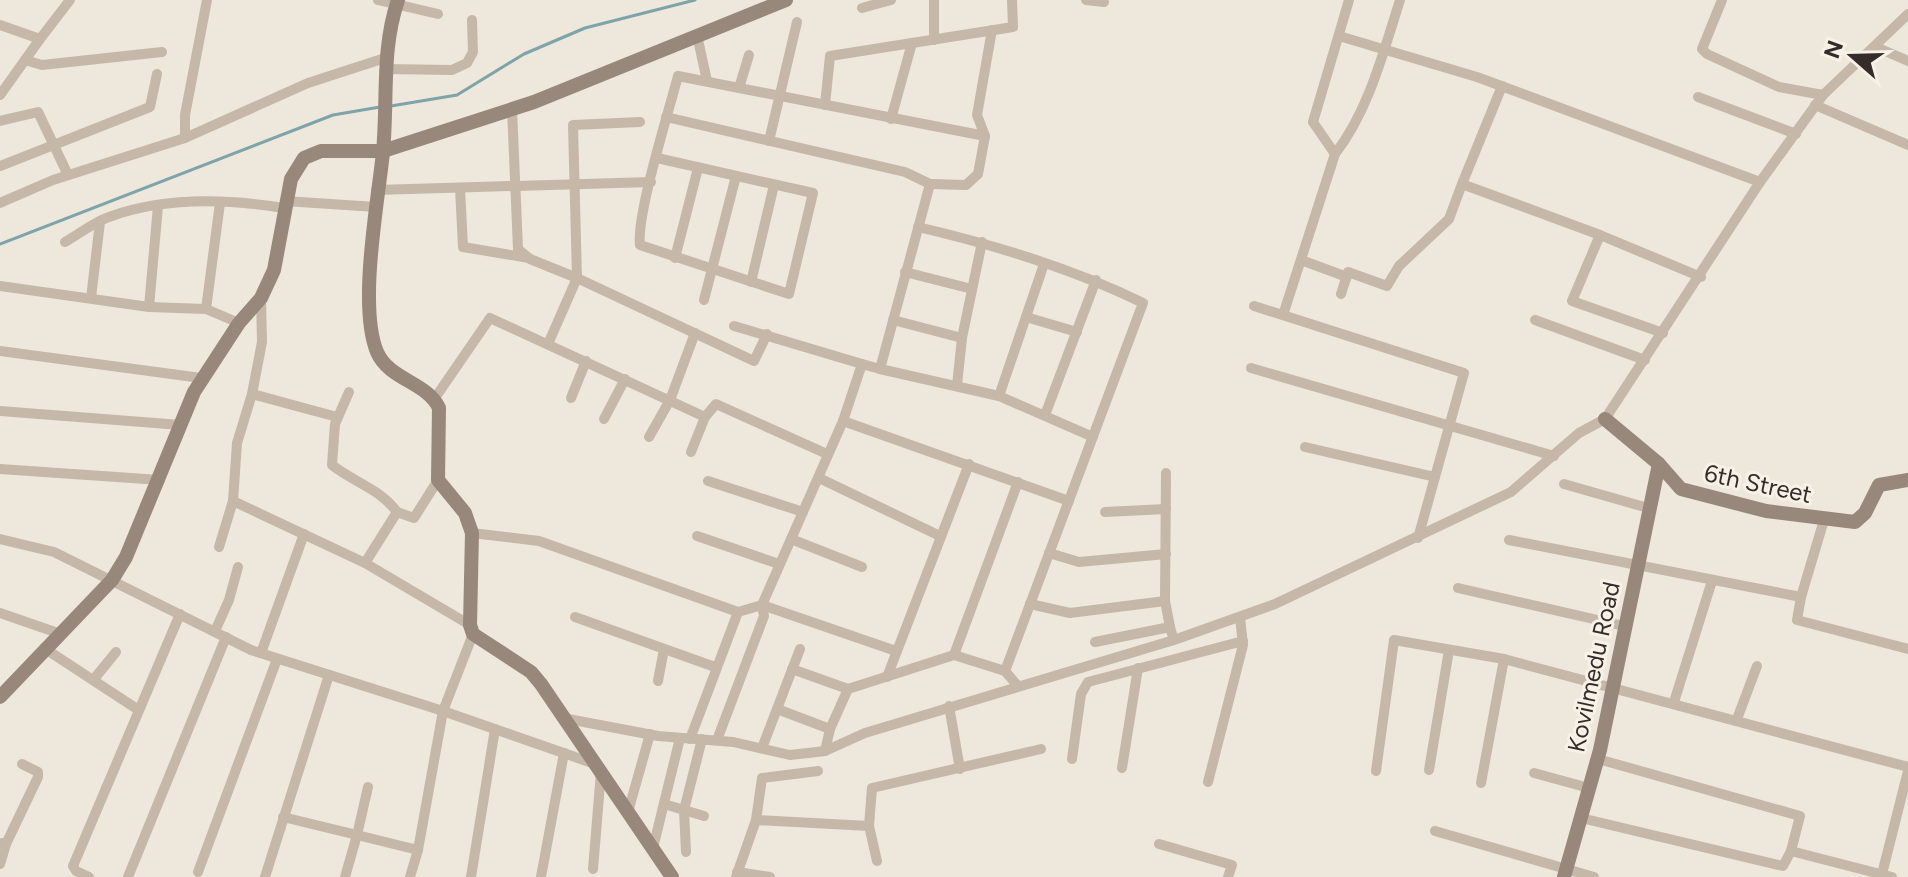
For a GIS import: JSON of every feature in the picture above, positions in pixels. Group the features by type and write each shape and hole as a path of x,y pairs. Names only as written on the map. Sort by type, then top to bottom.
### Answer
{"street":[{"path":"0,95 70,0"},
{"path":"185,138 185,115 207,0"},
{"path":"378,0 438,14"},
{"path":"0,697 112,580 126,557 201,378 239,323 261,298 274,270 284,204 291,179 304,158 321,151 383,151 512,109 786,0"},
{"path":"862,8 889,0"},
{"path":"934,0 934,40"},
{"path":"825,105 830,56 1013,27 1012,0"},
{"path":"1086,0 1104,2"},
{"path":"1335,154 1313,122 1349,0"},
{"path":"1283,315 1335,154 1350,134 1385,49 1400,0"},
{"path":"1722,0 1702,49 1779,87 1823,95"},
{"path":"337,417 332,465 348,477 386,496 397,512 414,518 438,480 442,422 435,398 389,368 375,349 370,308 376,190 383,151 385,69 397,2"},
{"path":"568,719 650,734 717,740 803,756 825,751 865,733 1174,640 1240,617 1418,538 1511,492 1579,433 1605,419 1701,277 1760,182 1815,105 1908,14"},
{"path":"0,203 68,175 185,138 308,83 385,69 452,70 467,63 473,52 472,20"},
{"path":"769,141 797,22"},
{"path":"0,25 40,39"},
{"path":"666,117 905,172 930,184 959,186 974,180 985,136 977,115 992,30"},
{"path":"697,35 707,81"},
{"path":"1339,36 1502,86 1760,182"},
{"path":"891,119 912,43"},
{"path":"1876,47 1908,61"},
{"path":"25,60 42,65 162,52"},
{"path":"739,88 749,55"},
{"path":"0,166 57,147 150,107 157,74"},
{"path":"657,158 813,193 789,294 640,245 651,182 666,117 678,76 985,136"},
{"path":"1341,294 1348,272 1387,286 1399,266 1449,219 1502,86"},
{"path":"1698,97 1796,134"},
{"path":"1815,105 1908,145"},
{"path":"512,109 518,186 518,249 530,259"},
{"path":"0,121 38,112 68,175"},
{"path":"548,344 577,278 573,125 640,122"},
{"path":"675,258 698,168"},
{"path":"704,300 736,176"},
{"path":"376,190 651,182"},
{"path":"880,369 930,184"},
{"path":"1462,184 1600,235 1701,277"},
{"path":"751,282 774,185"},
{"path":"460,188 463,247 530,259 754,361 767,334"},
{"path":"65,242 100,222 158,206 220,203 376,207"},
{"path":"206,309 220,203"},
{"path":"149,307 158,206"},
{"path":"91,298 100,222"},
{"path":"918,227 982,242 1096,280 1143,303 1005,671"},
{"path":"1600,235 1572,301 1663,333"},
{"path":"957,385 962,338 982,242"},
{"path":"1301,260 1347,277"},
{"path":"999,396 1044,264"},
{"path":"905,272 972,289"},
{"path":"1045,415 1096,280"},
{"path":"0,286 149,307 206,309 239,323"},
{"path":"219,547 233,501 237,443 252,394 262,342 261,298"},
{"path":"1254,306 1464,373 1418,538"},
{"path":"1026,317 1077,332"},
{"path":"435,398 490,318 705,417"},
{"path":"893,320 962,338"},
{"path":"1535,320 1645,360"},
{"path":"734,326 880,369 999,396 1093,437"},
{"path":"649,437 670,400 695,333"},
{"path":"0,351 201,378"},
{"path":"571,398 586,361"},
{"path":"717,740 764,616 762,605 843,421 862,364"},
{"path":"1251,368 1554,456"},
{"path":"604,419 625,379"},
{"path":"252,394 337,417 342,414 349,392"},
{"path":"691,452 705,417 716,404 827,454"},
{"path":"0,411 181,425"},
{"name":"6th Street","path":"1605,419 1659,464 1681,489 1701,497 1824,520 1855,522 1865,513 1879,485 1908,480"},
{"path":"843,421 1069,501"},
{"path":"1305,447 1435,477"},
{"path":"887,677 969,464"},
{"name":"Kovilmedu Road","path":"1565,873 1615,687 1624,626 1659,464"},
{"path":"0,469 160,480"},
{"path":"1166,473 1165,601 1174,640"},
{"path":"819,478 940,536"},
{"path":"410,877 418,850 443,711 472,629 472,533 465,513 438,480"},
{"path":"708,481 803,512"},
{"path":"954,655 1018,482"},
{"path":"1564,484 1648,508"},
{"path":"233,501 365,563 472,629 531,672 568,719 672,877"},
{"path":"1105,512 1166,509"},
{"path":"365,563 397,512"},
{"path":"1824,520 1797,620 1908,648"},
{"path":"472,533 539,541 738,612 762,605 896,651"},
{"path":"261,653 304,534"},
{"path":"697,536 779,564"},
{"path":"0,539 54,552 261,653 443,711 598,768"},
{"path":"791,539 862,567"},
{"path":"1509,540 1801,597"},
{"path":"1049,553 1079,562 1166,554"},
{"path":"215,631 229,600 238,567"},
{"path":"1674,702 1712,581"},
{"path":"1458,588 1624,626"},
{"path":"1030,604 1070,613 1165,601"},
{"path":"653,848 685,738 738,612"},
{"path":"0,613 58,633"},
{"path":"89,877 76,871 73,866 137,709 180,614"},
{"path":"575,617 715,667"},
{"path":"1208,782 1229,711 1243,641 1240,617"},
{"path":"1095,642 1170,627"},
{"path":"128,877 226,637"},
{"path":"1376,771 1394,640 1504,659 1737,719 1908,769 1887,875 1791,851"},
{"path":"1072,759 1083,686 1138,668 1243,641"},
{"path":"44,648 137,709"},
{"path":"658,681 664,649"},
{"path":"762,748 800,649"},
{"path":"1429,770 1449,650"},
{"path":"94,679 116,652"},
{"path":"792,669 848,689 954,655 1005,671 1017,685"},
{"path":"198,872 277,659"},
{"path":"1481,783 1504,659"},
{"path":"1737,719 1757,666"},
{"path":"1122,768 1138,668"},
{"path":"265,877 329,675"},
{"path":"825,751 830,729 848,689"},
{"path":"949,706 960,769"},
{"path":"777,709 830,729"},
{"path":"471,877 495,729"},
{"path":"628,812 650,734"},
{"path":"686,852 684,810 702,739"},
{"path":"877,861 869,826 872,788 1041,749"},
{"path":"541,877 564,753"},
{"path":"1598,759 1800,816 1791,851 1779,877"},
{"path":"0,864 3,844 38,777 38,772 22,764"},
{"path":"593,869 598,768"},
{"path":"770,877 736,874 756,820 762,778 818,771"},
{"path":"1534,773 1589,788"},
{"path":"345,877 368,787"},
{"path":"664,804 704,816"},
{"path":"283,817 418,850"},
{"path":"1581,818 1783,866"},
{"path":"756,820 869,826"},
{"path":"1435,831 1565,873 1594,877"},
{"path":"1159,844 1232,865 1228,877"}],"waterway":[{"path":"391,106 457,95 524,54 585,28 695,0"},
{"path":"0,244 333,115 380,107"}]}
